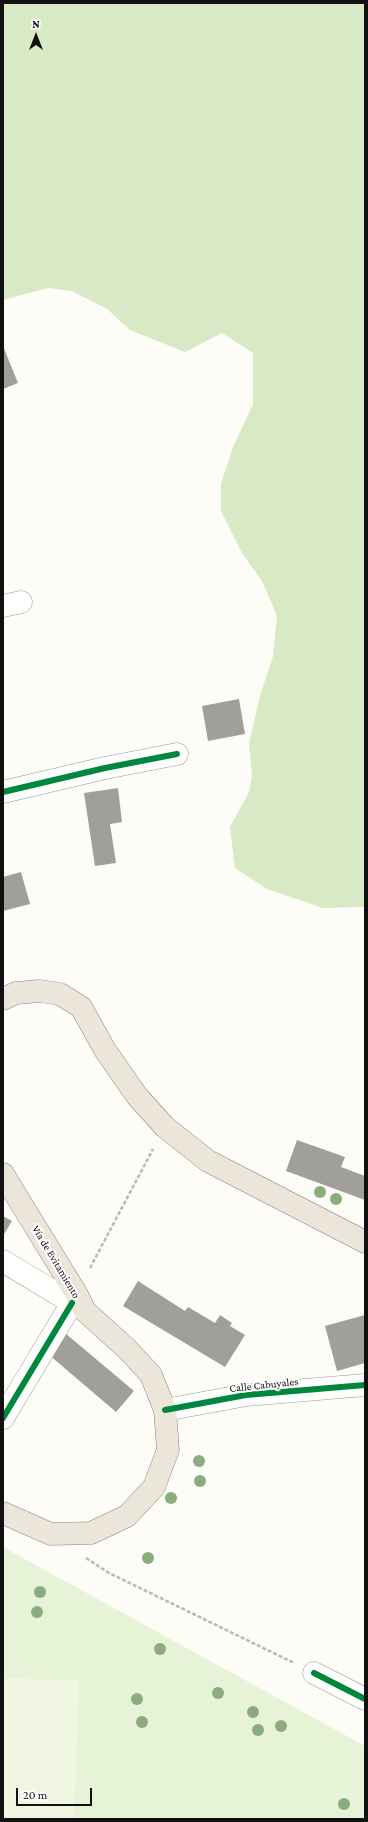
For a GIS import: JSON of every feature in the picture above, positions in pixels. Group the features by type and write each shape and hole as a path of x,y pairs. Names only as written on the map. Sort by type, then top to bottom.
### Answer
{"highway":[{"path":"3,1000 16,993 40,991 60,994 81,1007 105,1050 138,1096 165,1127 208,1161 365,1242"},
{"name":"Vía de Evitamiento","path":"3,1174 78,1302 127,1349 151,1376 165,1410 168,1450 154,1487 127,1516 91,1533 51,1534 3,1513"}],"street":[{"path":"3,792 105,768 177,754"},
{"path":"3,1261 78,1302 3,1418"},
{"name":"Calle Cabuyales","path":"165,1410 246,1395 365,1385"},
{"path":"314,1673 365,1699"}],"path":[{"path":"78,1302 165,1127"},
{"path":"83,1556 109,1573 314,1673"}],"green space":[{"path":"3,3 365,3 365,907 323,908 267,889 235,868 230,827 249,792 252,776 249,743 260,696 273,656 277,616 262,581 242,553 221,511 221,484 233,447 253,404 253,353 222,333 185,352 130,330 107,309 72,291 48,288 3,300"},
{"path":"3,1547 365,1746 365,1819 3,1819"},
{"path":"3,1678 79,1681 74,1819 3,1819"}],"building":[{"path":"3,346 18,383 3,389"},
{"path":"239,699 245,734 208,741 202,706"},
{"path":"118,788 122,822 110,824 116,863 95,866 84,793"},
{"path":"21,872 30,904 3,911 3,877"},
{"path":"297,1140 345,1157 341,1167 365,1176 365,1200 286,1171"},
{"path":"3,1216 12,1221 3,1236"},
{"path":"138,1281 185,1311 188,1307 215,1323 220,1315 232,1323 230,1326 245,1335 225,1367 123,1306"},
{"path":"365,1315 365,1363 337,1371 325,1326"},
{"path":"65,1333 134,1391 116,1412 48,1354"}],"cycle path":[{"path":"3,792 105,768 177,754"},
{"path":"3,1418 72,1303"},
{"path":"165,1410 246,1395 365,1385"},
{"path":"314,1673 365,1699"}]}
